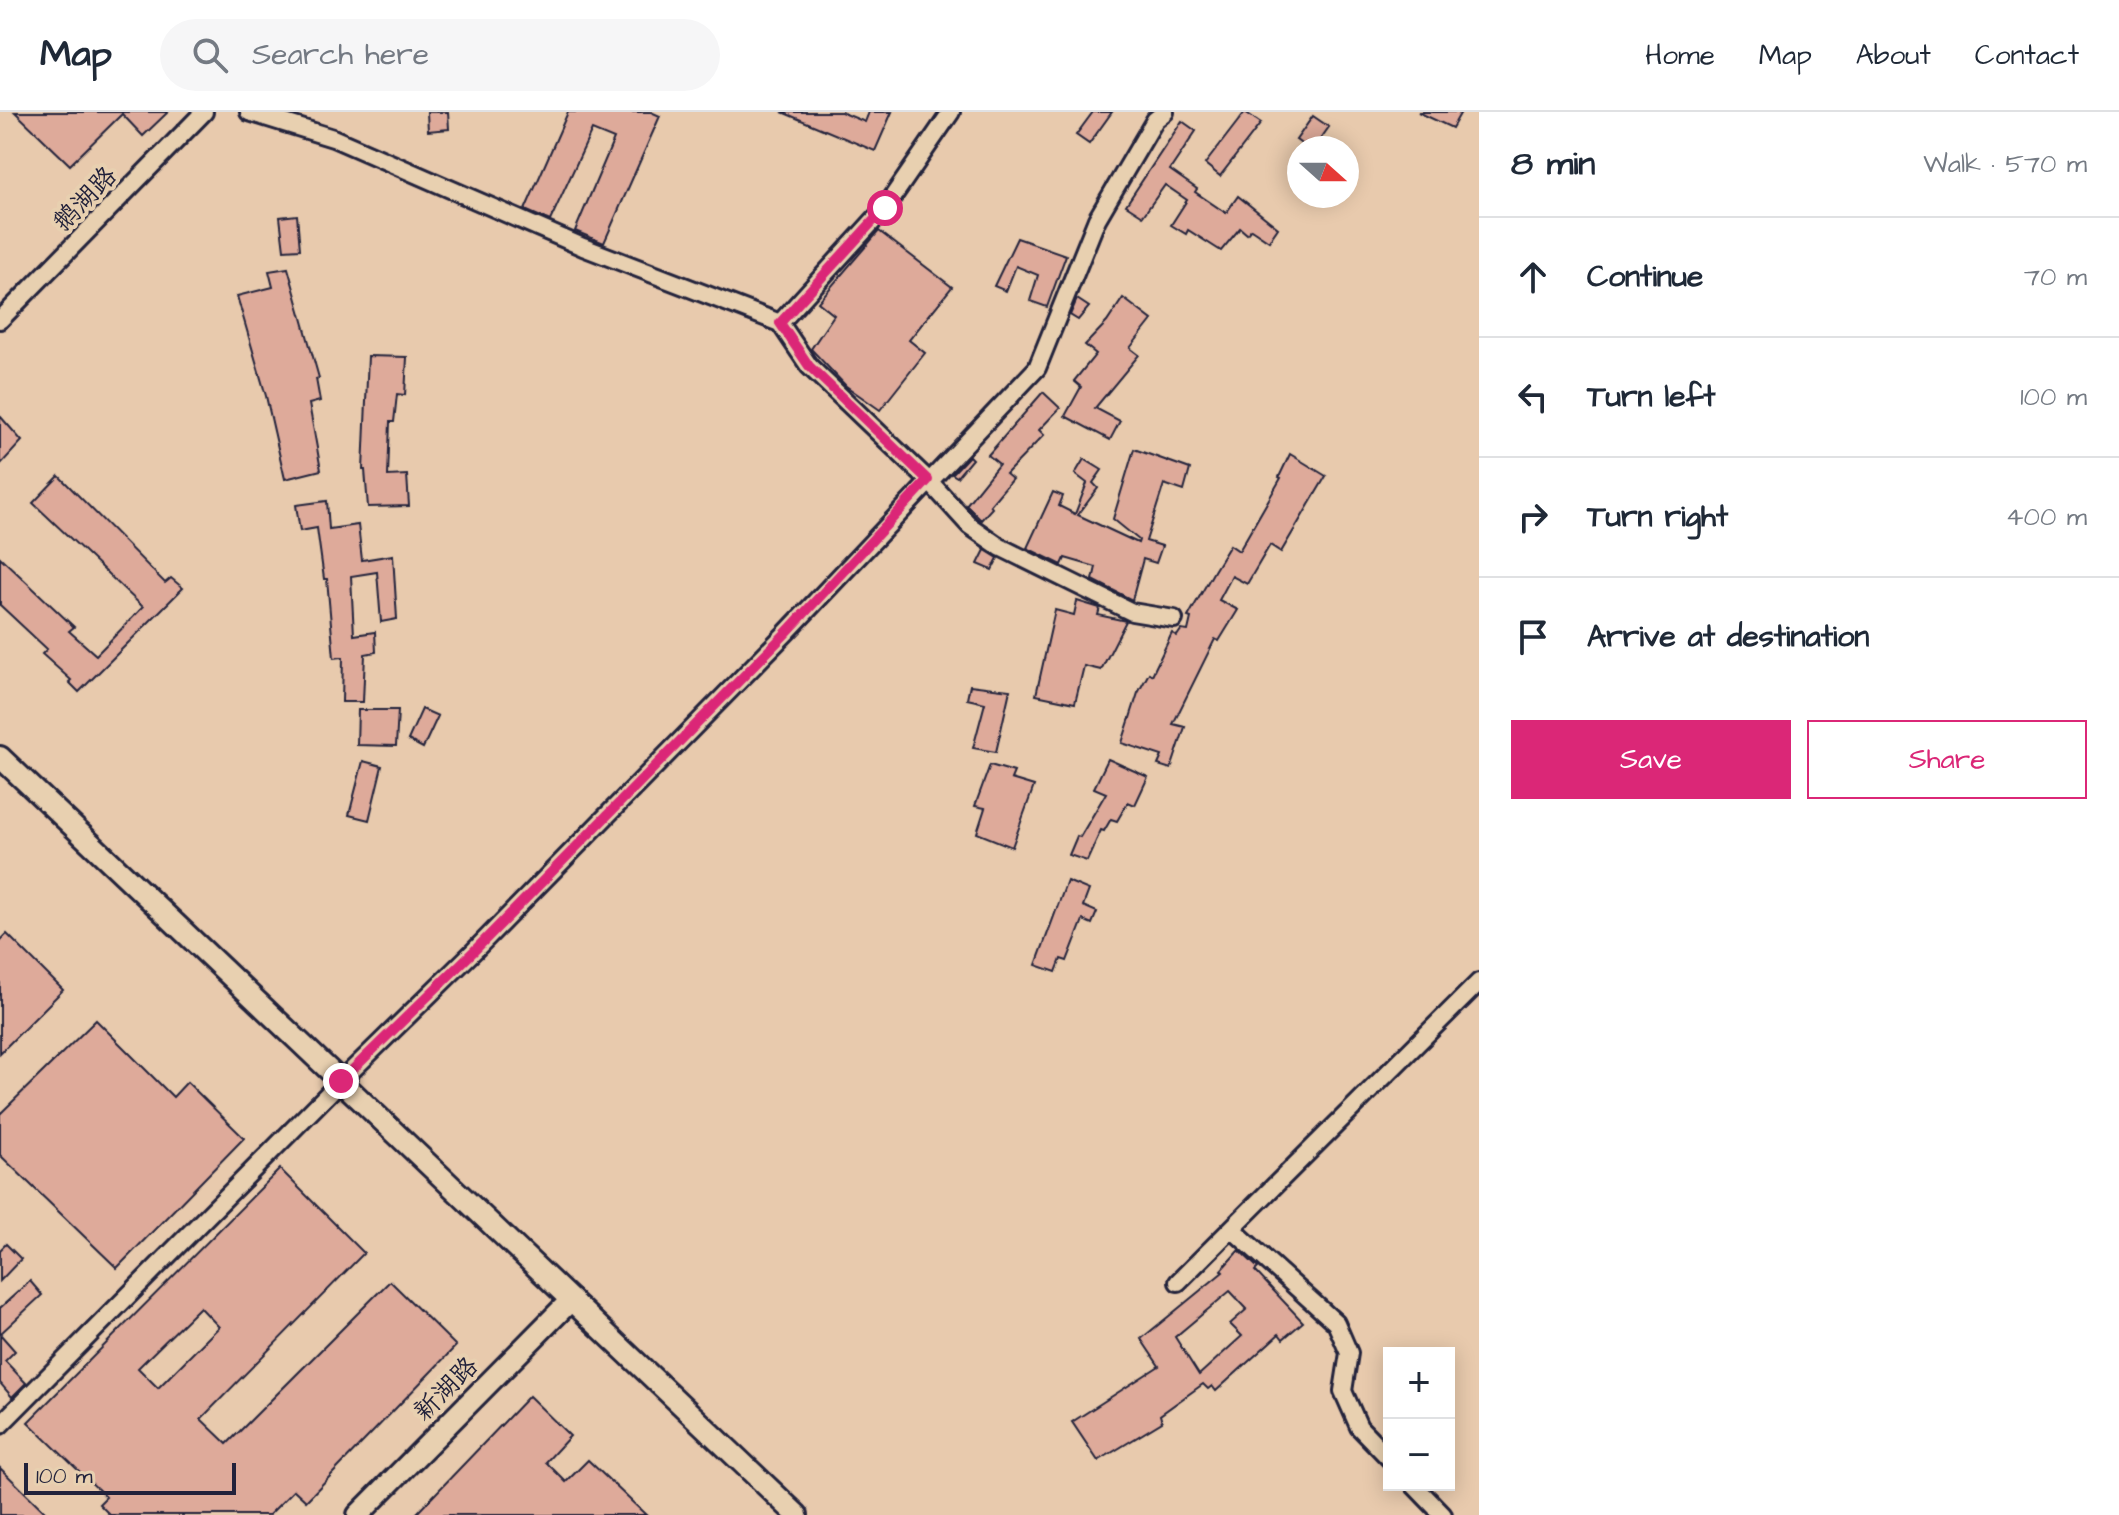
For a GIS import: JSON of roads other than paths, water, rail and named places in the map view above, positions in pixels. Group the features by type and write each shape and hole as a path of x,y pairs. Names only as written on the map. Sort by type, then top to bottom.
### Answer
{"street":[{"name":"鹅湖路","path":"0,320 204,112"},
{"path":"249,112 333,138 583,247 780,323 809,366 928,480 970,526 1000,547 1132,612 1174,619"},
{"path":"780,323 885,208 951,112"},
{"path":"0,1425 474,951 785,634 1037,368 1097,219 1155,120 1165,112"},
{"path":"0,757 797,1515"},
{"path":"1178,1282 1479,982"},
{"path":"1232,1229 1336,1323 1349,1353 1343,1391 1359,1427 1383,1452"},
{"name":"新湖路","path":"358,1515 571,1300"},
{"path":"1420,1491 1443,1515"}]}
